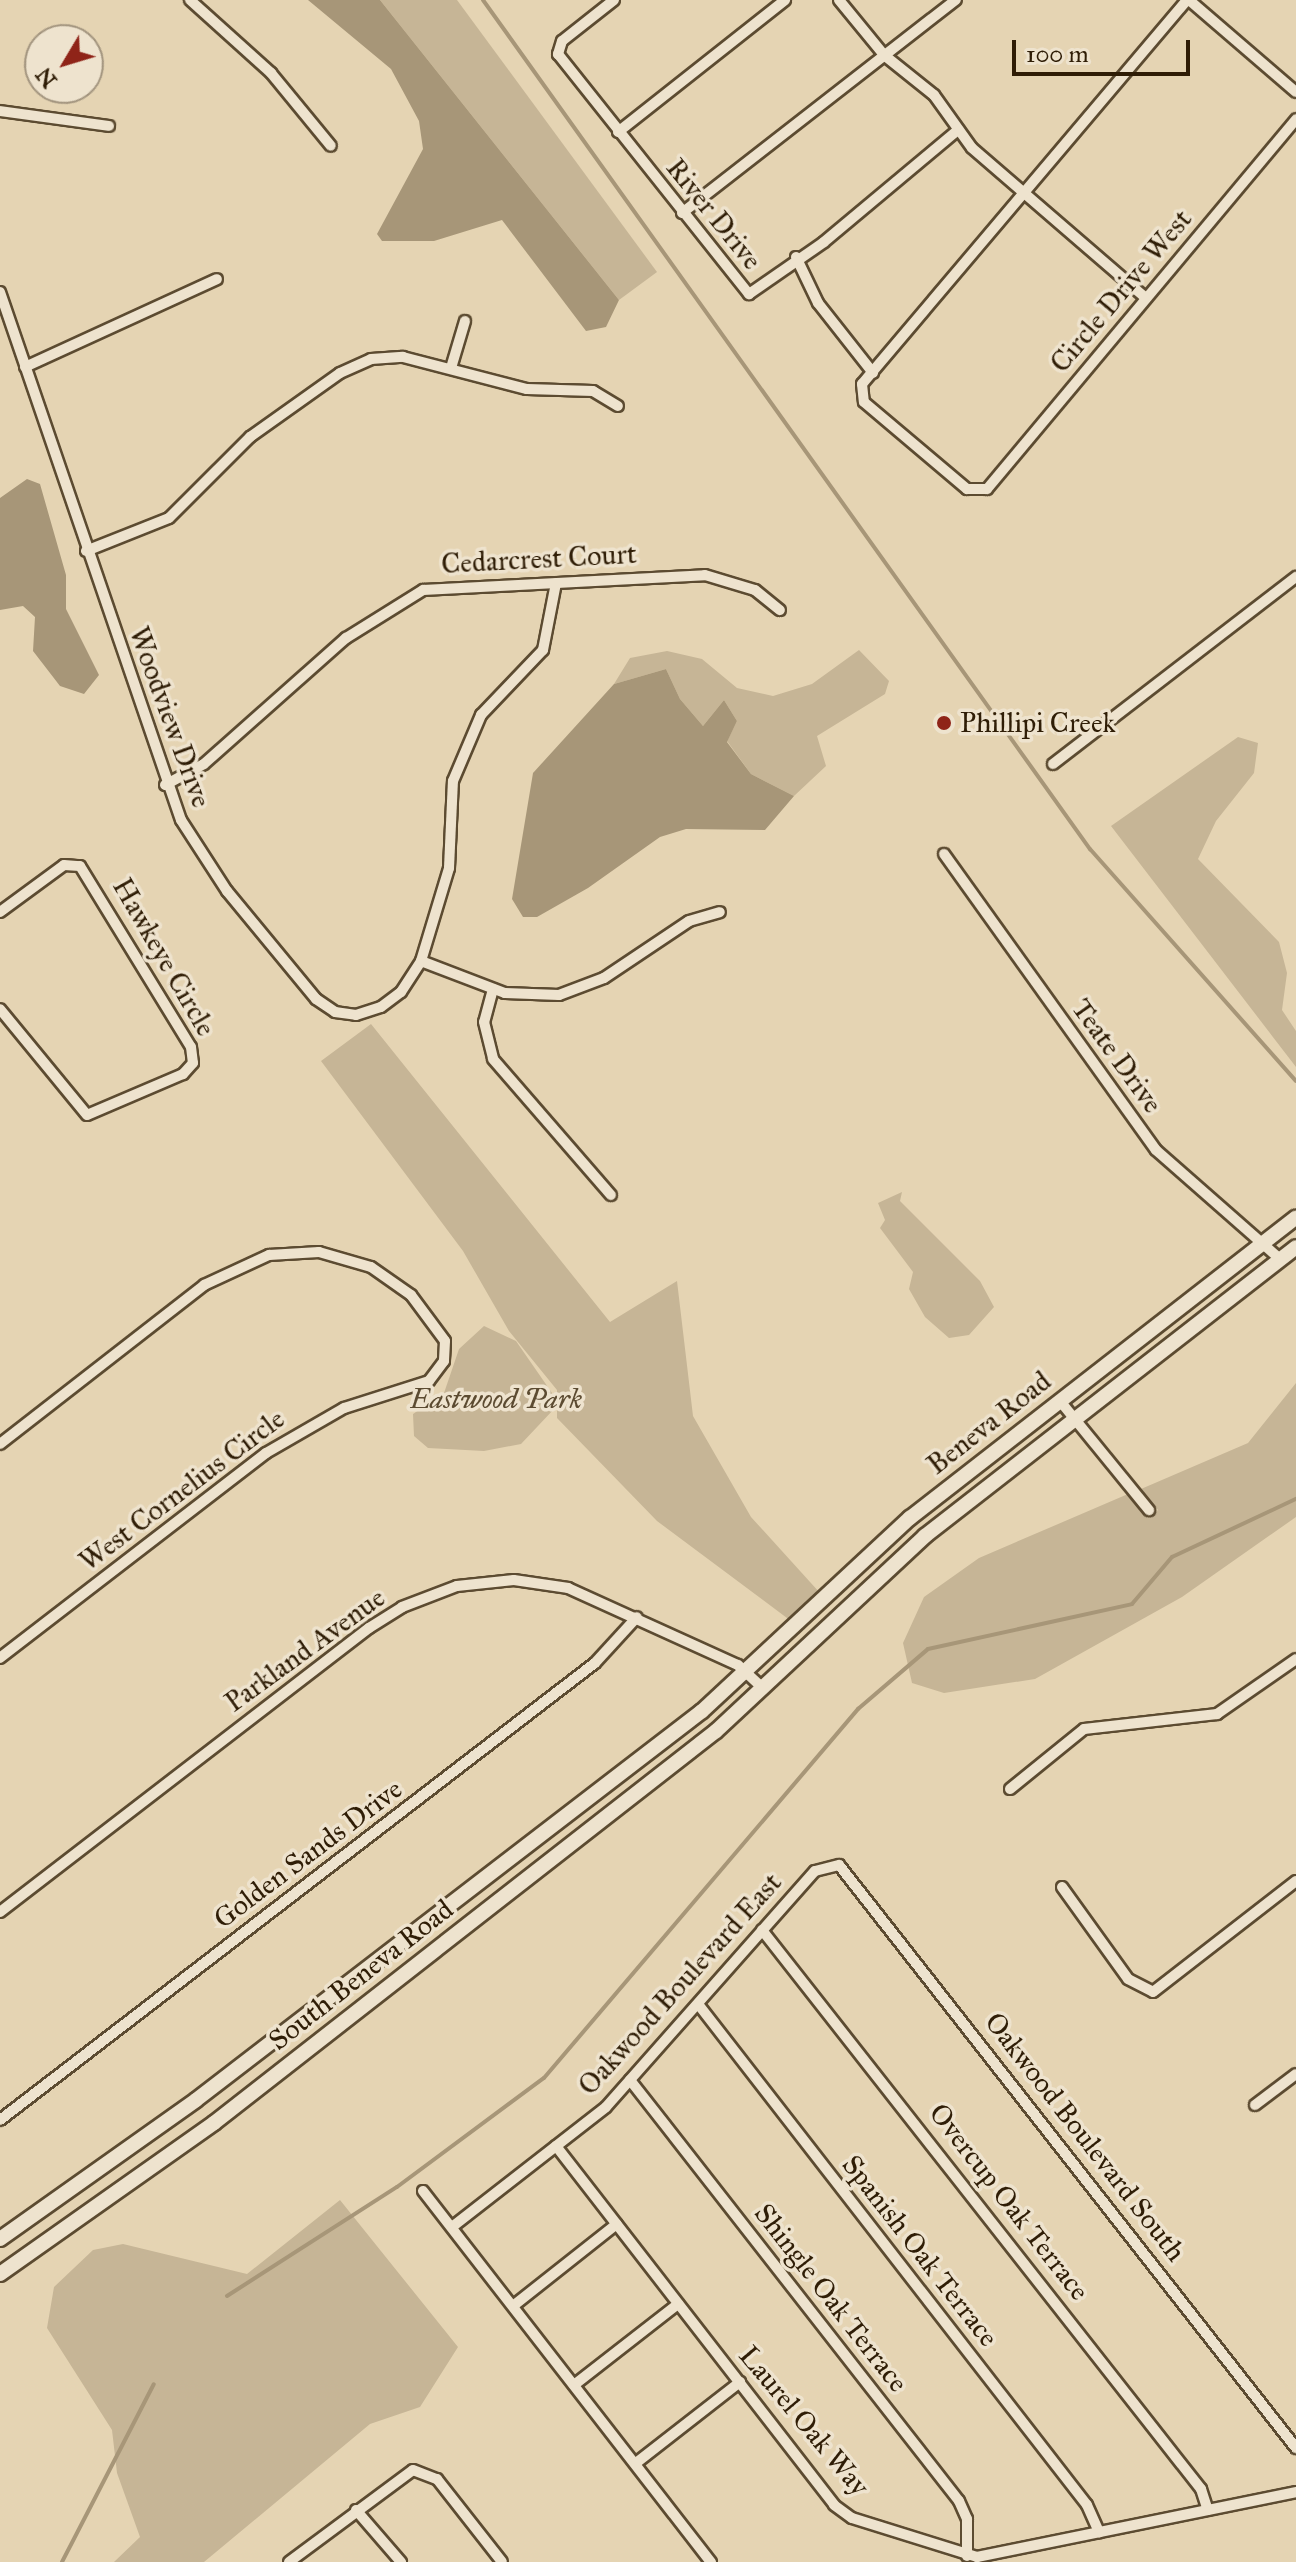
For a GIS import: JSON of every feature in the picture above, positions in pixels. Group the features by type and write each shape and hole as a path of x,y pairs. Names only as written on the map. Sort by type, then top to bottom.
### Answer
{"main road":[{"name":"Beneva Road","path":"731,1688 910,1518 1296,1218"},
{"name":"Beneva Road","path":"746,1705 925,1536 1296,1247"},
{"name":"South Beneva Road","path":"0,2239 196,2100 731,1688"},
{"name":"South Beneva Road","path":"0,2274 214,2123 746,1705"}],"street":[{"path":"190,0 271,73 331,146"},
{"name":"River Drive","path":"614,0 558,48 618,132 749,294 796,257 818,303 873,373"},
{"path":"618,132 785,0"},
{"path":"839,0 884,55 934,95 958,130 1023,195 1146,298"},
{"path":"682,213 956,0"},
{"path":"873,373 1188,0 1296,92"},
{"path":"0,111 109,126"},
{"name":"Circle Drive West","path":"873,373 860,387 864,402 967,489 981,491 1296,119"},
{"path":"796,257 824,242 958,130"},
{"path":"25,367 217,279"},
{"name":"Woodview Drive","path":"0,292 165,785 204,859 322,1005 343,1014 368,1013 401,992 421,961 449,868 453,781 481,715 543,650 556,583"},
{"path":"451,368 465,321"},
{"path":"86,551 169,518 250,437 350,366 393,357 451,368 527,389 593,391 618,406"},
{"name":"Cedarcrest Court","path":"165,785 204,764 346,638 408,596 438,587 705,575 755,590 780,610"},
{"path":"1053,764 1296,577"},
{"name":"Teate Drive","path":"944,854 1156,1150 1265,1242 1280,1259"},
{"name":"Hawkeye Circle","path":"0,912 74,864 89,876 193,1051 192,1067 87,1115 0,1009"},
{"path":"421,961 493,989 532,997 572,993 604,978 658,938 720,912"},
{"path":"493,989 484,1022 493,1059 611,1195"},
{"name":"West Cornelius Circle","path":"0,1444 204,1285 269,1255 336,1254 391,1279 438,1325 444,1361 429,1381 344,1408 266,1453 0,1658"},
{"path":"1060,1401 1149,1510"},
{"name":"Parkland Avenue","path":"0,1912 369,1628 427,1595 484,1581 539,1582 637,1617 747,1674 764,1689"},
{"name":"Golden Sands Drive","path":"0,2120 572,1681 623,1638 637,1617"},
{"path":"1010,1789 1084,1729 1217,1714 1294,1663"},
{"name":"Oakwood Boulevard East","path":"452,2227 556,2146 630,2080 815,1871 830,1863"},
{"name":"Oakwood Boulevard South","path":"830,1863 849,1872 1296,2448"},
{"path":"1062,1887 1135,1986 1160,1988 1296,1881"},
{"name":"Overcup Oak Terrace","path":"762,1930 1192,2477 1208,2510"},
{"name":"Spanish Oak Terrace","path":"698,2004 1087,2505 1099,2532"},
{"path":"1255,2105 1296,2074"},
{"name":"Shingle Oak Terrace","path":"630,2080 959,2501 967,2519 967,2556"},
{"name":"Laurel Oak Way","path":"556,2146 839,2510 967,2556"},
{"path":"423,2191 711,2562"},
{"path":"513,2306 617,2224"},
{"path":"574,2385 678,2304"},
{"path":"636,2463 740,2382"},
{"path":"289,2562 403,2473 422,2472 437,2479 502,2562"},
{"path":"967,2556 1296,2492"},
{"path":"356,2510 401,2562"}],"green space":[{"path":"380,0 457,0 657,272 619,300"},
{"path":"859,650 889,681 885,694 817,736 826,766 794,796 751,774 727,741 737,721 724,700 703,726 680,699 666,669 614,684 630,658 667,651 702,659 737,688 773,696 812,684"},
{"path":"1238,737 1258,743 1254,773 1216,821 1198,859 1279,942 1287,973 1282,1010 1296,1031 1296,1067 1111,826"},
{"path":"371,1024 610,1322 677,1281 693,1416 751,1517 820,1593 791,1621 657,1521 557,1418 557,1390 509,1331 463,1251 321,1061"},
{"path":"902,1192 900,1201 980,1281 994,1307 969,1335 949,1338 925,1317 909,1289 913,1272 880,1228 885,1220 878,1203"},
{"name":"Eastwood Park","path":"484,1326 516,1341 552,1393 554,1409 521,1444 484,1451 428,1448 414,1436 413,1414 444,1393 459,1349"},
{"path":"1296,1383 1296,1517 1182,1597 1035,1679 944,1693 912,1683 903,1643 924,1597 979,1558 1128,1494 1148,1518 1158,1510 1141,1489 1248,1443"},
{"path":"340,2200 458,2347 420,2407 370,2424 204,2562 114,2562 140,2537 117,2473 112,2430 47,2328 54,2287 93,2250 123,2244 247,2274"}],"shaded area":[{"path":"308,0 380,0 619,300 606,327 586,331 502,220 434,241 382,241 377,234 423,149 419,121 391,69"},
{"path":"27,479 40,484 66,575 66,609 99,675 84,694 60,686 33,651 35,617 23,606 0,610 0,498"},
{"path":"666,669 680,699 703,726 724,700 737,721 727,742 751,774 794,796 765,830 686,829 660,837 588,888 537,917 523,917 512,899 533,773 614,684"}],"waterway":[{"path":"483,0 1090,849 1296,1081"},
{"path":"227,2296 397,2187 544,2078 858,1709 928,1649 1132,1604 1172,1557 1296,1499"},
{"path":"62,2562 154,2384"}],"place":[{"name":"Phillipi Creek","path":"944,723"}]}
